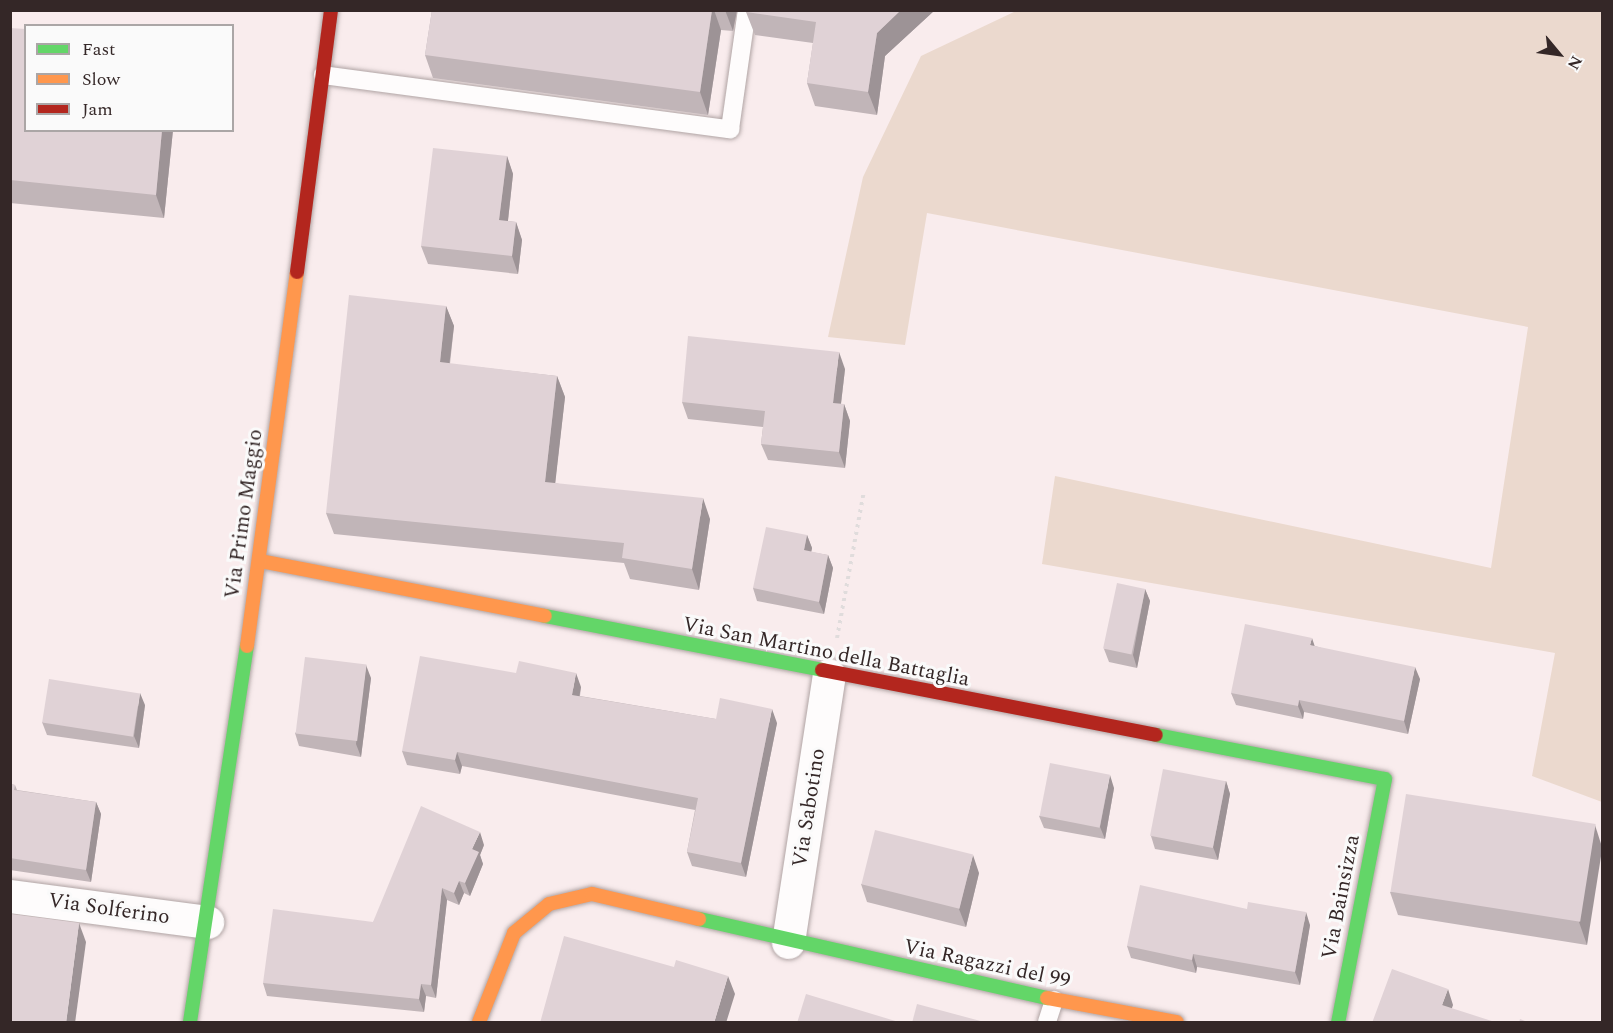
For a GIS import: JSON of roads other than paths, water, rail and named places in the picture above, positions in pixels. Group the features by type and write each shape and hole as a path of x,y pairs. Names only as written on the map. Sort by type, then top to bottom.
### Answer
{"street":[{"name":"Via Primo Maggio","path":"196,1021 207,922 260,561 331,10"},
{"name":"Via San Martino della Battaglia","path":"260,561 830,675 1385,779"},
{"name":"Via Sabotino","path":"788,942 830,675"},
{"name":"Via Bainsizza","path":"1338,1023 1385,779"},
{"name":"Via Ragazzi del 99","path":"478,1023 514,933 549,904 592,894 788,942 1054,1000 1177,1023"},
{"name":"Via Solferino","path":"10,896 207,922"}],"lane":[{"path":"323,75 730,129 747,10"},
{"path":"1047,1023 1054,1000"}]}
